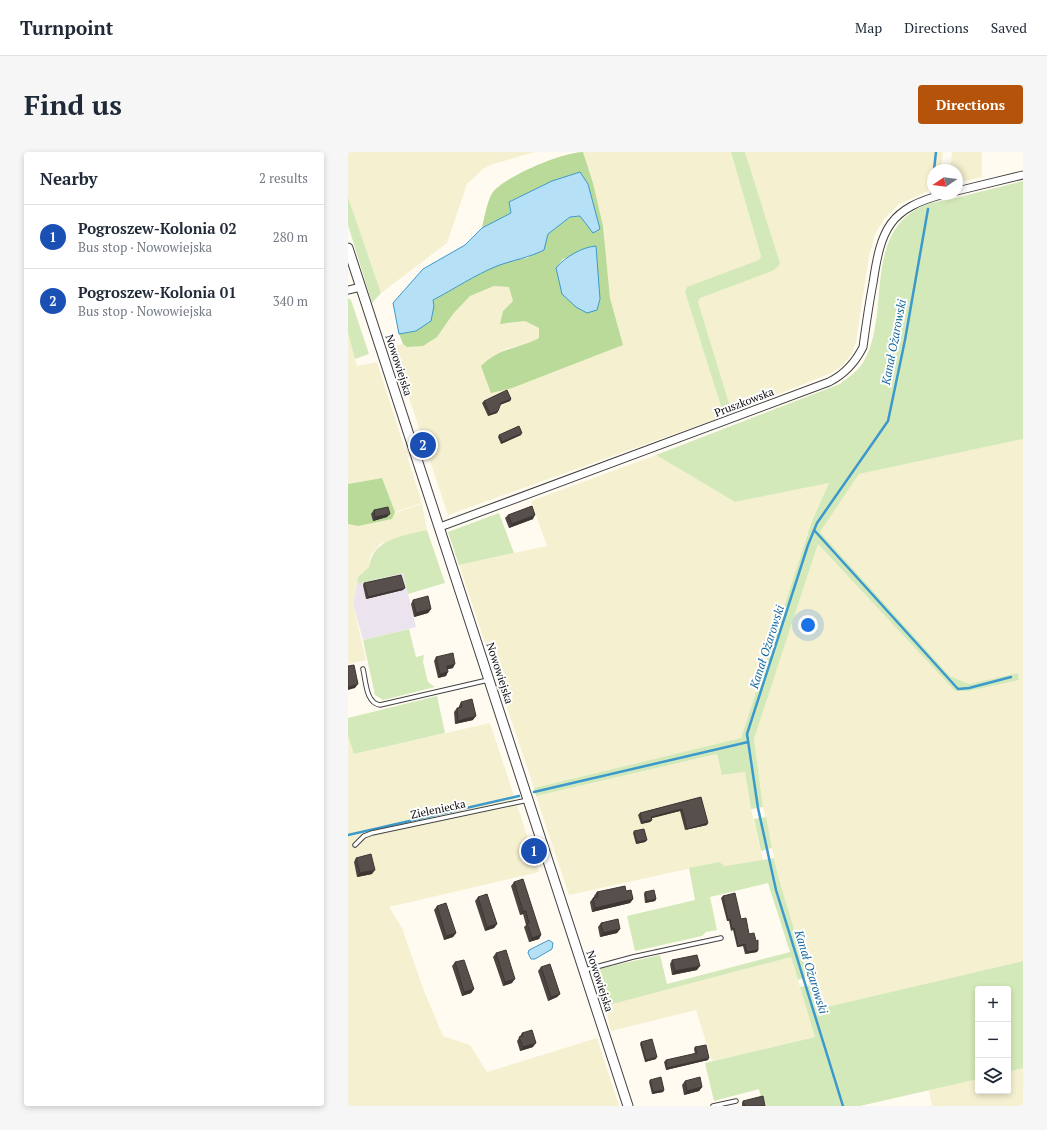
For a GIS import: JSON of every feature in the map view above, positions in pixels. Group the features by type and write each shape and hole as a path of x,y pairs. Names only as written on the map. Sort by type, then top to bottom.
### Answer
{"street":[{"path":"963,190 1023,175"},
{"name":"Pruszkowska","path":"440,527 840,376 857,359 863,346 877,256 886,229 911,206 927,198"},
{"name":"Nowowiejska","path":"348,248 490,679 628,1106"},
{"path":"348,290 361,287"}],"lane":[{"path":"363,670 371,700 380,705 490,679"},
{"name":"Zieleniecka","path":"355,845 364,836 372,833 529,800"},
{"path":"584,970 633,957 721,938"},
{"path":"713,1106 736,1101"}],"shaded area":[{"path":"348,152 535,152 493,164 483,169 467,184 447,243 381,293 348,197"},
{"path":"583,152 731,152 761,256 759,260 685,292 724,416 448,515 392,347 403,344 407,347 437,337 453,314 470,296 494,286 510,287 513,301 503,311 507,324 525,321 539,328 539,338 528,344 508,348 489,358 623,345 610,298 603,226 593,183"},
{"path":"745,152 943,152 942,164 927,164 927,192 899,204 885,218 875,234 869,256 856,342 851,355 842,366 831,373 732,413 698,302 700,298 780,263"},
{"path":"952,152 982,152 982,177 963,182 963,164 951,164"},
{"path":"348,333 357,366 377,362 422,503 395,512 382,478 348,484"},
{"path":"1023,439 1023,961 818,1009 779,879 763,807 754,739 818,544 955,691 969,691 1019,680 1018,673 969,684 950,676 820,532 859,474"},
{"path":"656,455 735,502 829,483 812,521 741,738 534,788 459,565 547,546 531,501"},
{"path":"422,504 427,530 380,544 370,556 369,567 358,577 353,604 366,660 348,664 348,524 358,526 391,519 395,513"},
{"path":"403,573 416,627 363,640 353,604 357,584"},
{"path":"490,723 539,872 389,907 402,928 424,991 443,1036 470,1045 487,1072 597,1038 619,1106 348,1106 348,736 354,754"},
{"path":"717,754 723,775 745,772 751,809 763,861 724,866 719,862 569,895 536,796"},
{"path":"791,957 815,1037 712,1061 696,1010 611,1031 605,1006"},
{"path":"1023,1068 1023,1106 932,1106 929,1090 975,1080 975,1094 1011,1094 1011,1071"}],"green space":[{"path":"583,152 593,183 603,226 610,298 623,345 512,388 491,393 481,366 495,355 539,338 539,328 525,321 500,324 503,311 513,301 509,287 494,286 470,296 453,314 437,337 423,346 407,347 403,344 399,334 416,331 434,306 433,300 491,268 503,263 528,258 548,234 570,217 580,216 600,229 552,181 509,202 511,213 482,228 489,199 493,192 500,186 522,172 535,166 549,160","holes":["574,255 597,261 598,291 600,299 569,300 562,294 556,268 563,259"]},
{"path":"731,152 745,152 780,263 778,267 772,271 700,298 698,302 732,413 724,416 685,292 687,287 759,260 761,256"},
{"path":"1023,181 1023,439 859,474 820,532 950,676 969,684 1018,673 1019,680 969,691 955,691 818,544 754,739 763,807 751,809 745,772 722,775 717,754 536,796 534,788 741,738 812,521 829,483 735,502 656,455 840,384 854,373 864,361 872,342 881,276 885,255 892,235 904,218 923,206 948,200 963,200 963,196"},
{"path":"348,197 381,293 372,303 348,225"},
{"path":"348,298 351,300 369,354 355,359 348,333"},
{"path":"382,478 395,512 392,519 358,526 348,524 348,484"},
{"path":"499,513 514,553 459,565 448,532"},
{"path":"427,530 445,583 408,594 403,573 357,584 358,577 369,567 376,550 383,544 399,537"},
{"path":"409,629 416,657 424,655 423,662 428,682 435,687 383,700 375,695 363,640"},
{"path":"437,696 445,733 354,754 348,736 348,718"},
{"path":"766,817 772,848 761,851 754,819"},
{"path":"774,858 808,976 798,980 791,957 605,1006 594,970 660,955 667,984 790,952 768,883 710,897 717,930 706,932 702,936 635,951 627,916 695,900 689,868 719,862 725,866"},
{"path":"1023,961 1023,1068 1011,1071 1011,986 975,986 975,1080 860,1106 763,1106 759,1089 714,1101 705,1063 815,1037 800,987 811,985 818,1009"}],"water":[{"path":"580,172 588,184 600,229 593,233 580,216 570,217 548,234 544,250 489,270 433,300 434,306 431,321 416,331 399,334 393,303 423,269 465,245 482,228 511,213 509,202 552,181"},
{"path":"596,246 600,299 597,310 587,313 576,307 562,294 556,268 574,253 585,248"},
{"path":"549,940 553,943 552,949 535,959 531,959 528,953 529,950"}],"building":[{"path":"507,390 511,399 501,403 498,411 490,414 484,401"},
{"path":"519,426 522,433 502,442 499,435"},
{"path":"532,506 535,515 512,524 508,515"},
{"path":"388,507 390,514 375,517 374,510"},
{"path":"401,575 405,588 368,597 364,583"},
{"path":"428,596 431,609 416,613 413,600"},
{"path":"453,653 455,664 447,666 448,672 440,674 436,657"},
{"path":"354,665 358,684 348,687 348,666"},
{"path":"472,699 476,716 458,721 457,708 462,707 461,702"},
{"path":"701,797 708,823 687,829 682,809 651,817 652,820 642,822 640,813"},
{"path":"644,829 647,840 637,842 634,831"},
{"path":"371,854 375,870 360,873 356,858"},
{"path":"523,879 541,935 532,938 527,923 529,923 526,911 523,911 514,882"},
{"path":"625,886 626,891 631,890 633,899 595,908 593,898 598,897 597,892"},
{"path":"654,890 656,899 647,901 645,892"},
{"path":"735,893 741,919 746,918 749,934 754,933 756,941 758,940 758,950 747,952 745,944 738,946 734,928 732,929 730,919 728,920 723,896"},
{"path":"487,894 497,924 487,927 478,897"},
{"path":"446,903 456,933 446,936 437,906"},
{"path":"618,919 620,929 603,933 601,923"},
{"path":"506,950 515,979 505,982 496,953"},
{"path":"697,955 700,966 675,971 672,960"},
{"path":"464,960 474,989 464,992 455,962"},
{"path":"550,964 560,994 551,997 541,967"},
{"path":"532,1030 536,1043 523,1047 519,1037 523,1036 522,1033"},
{"path":"652,1039 657,1057 646,1060 641,1042"},
{"path":"706,1045 709,1058 667,1068 666,1060 697,1053 695,1047"},
{"path":"661,1077 664,1090 653,1092 650,1080"},
{"path":"700,1077 702,1087 687,1091 685,1081"},
{"path":"763,1096 765,1106 745,1106 743,1101"}],"waterway":[{"name":"Kanał Ożarowski","path":"935,164 936,152"},
{"name":"Kanał Ożarowski","path":"843,1106 776,890 758,808 747,734 808,545 817,523 888,421 905,340 928,209"},
{"path":"814,530 958,689 969,688 1011,677"},
{"path":"534,792 748,742"},
{"path":"348,835 519,796"}],"place":[{"name":"Pogroszew-Kolonia 01","path":"423,445"},
{"name":"Pogroszew-Kolonia 02","path":"534,851"}]}
